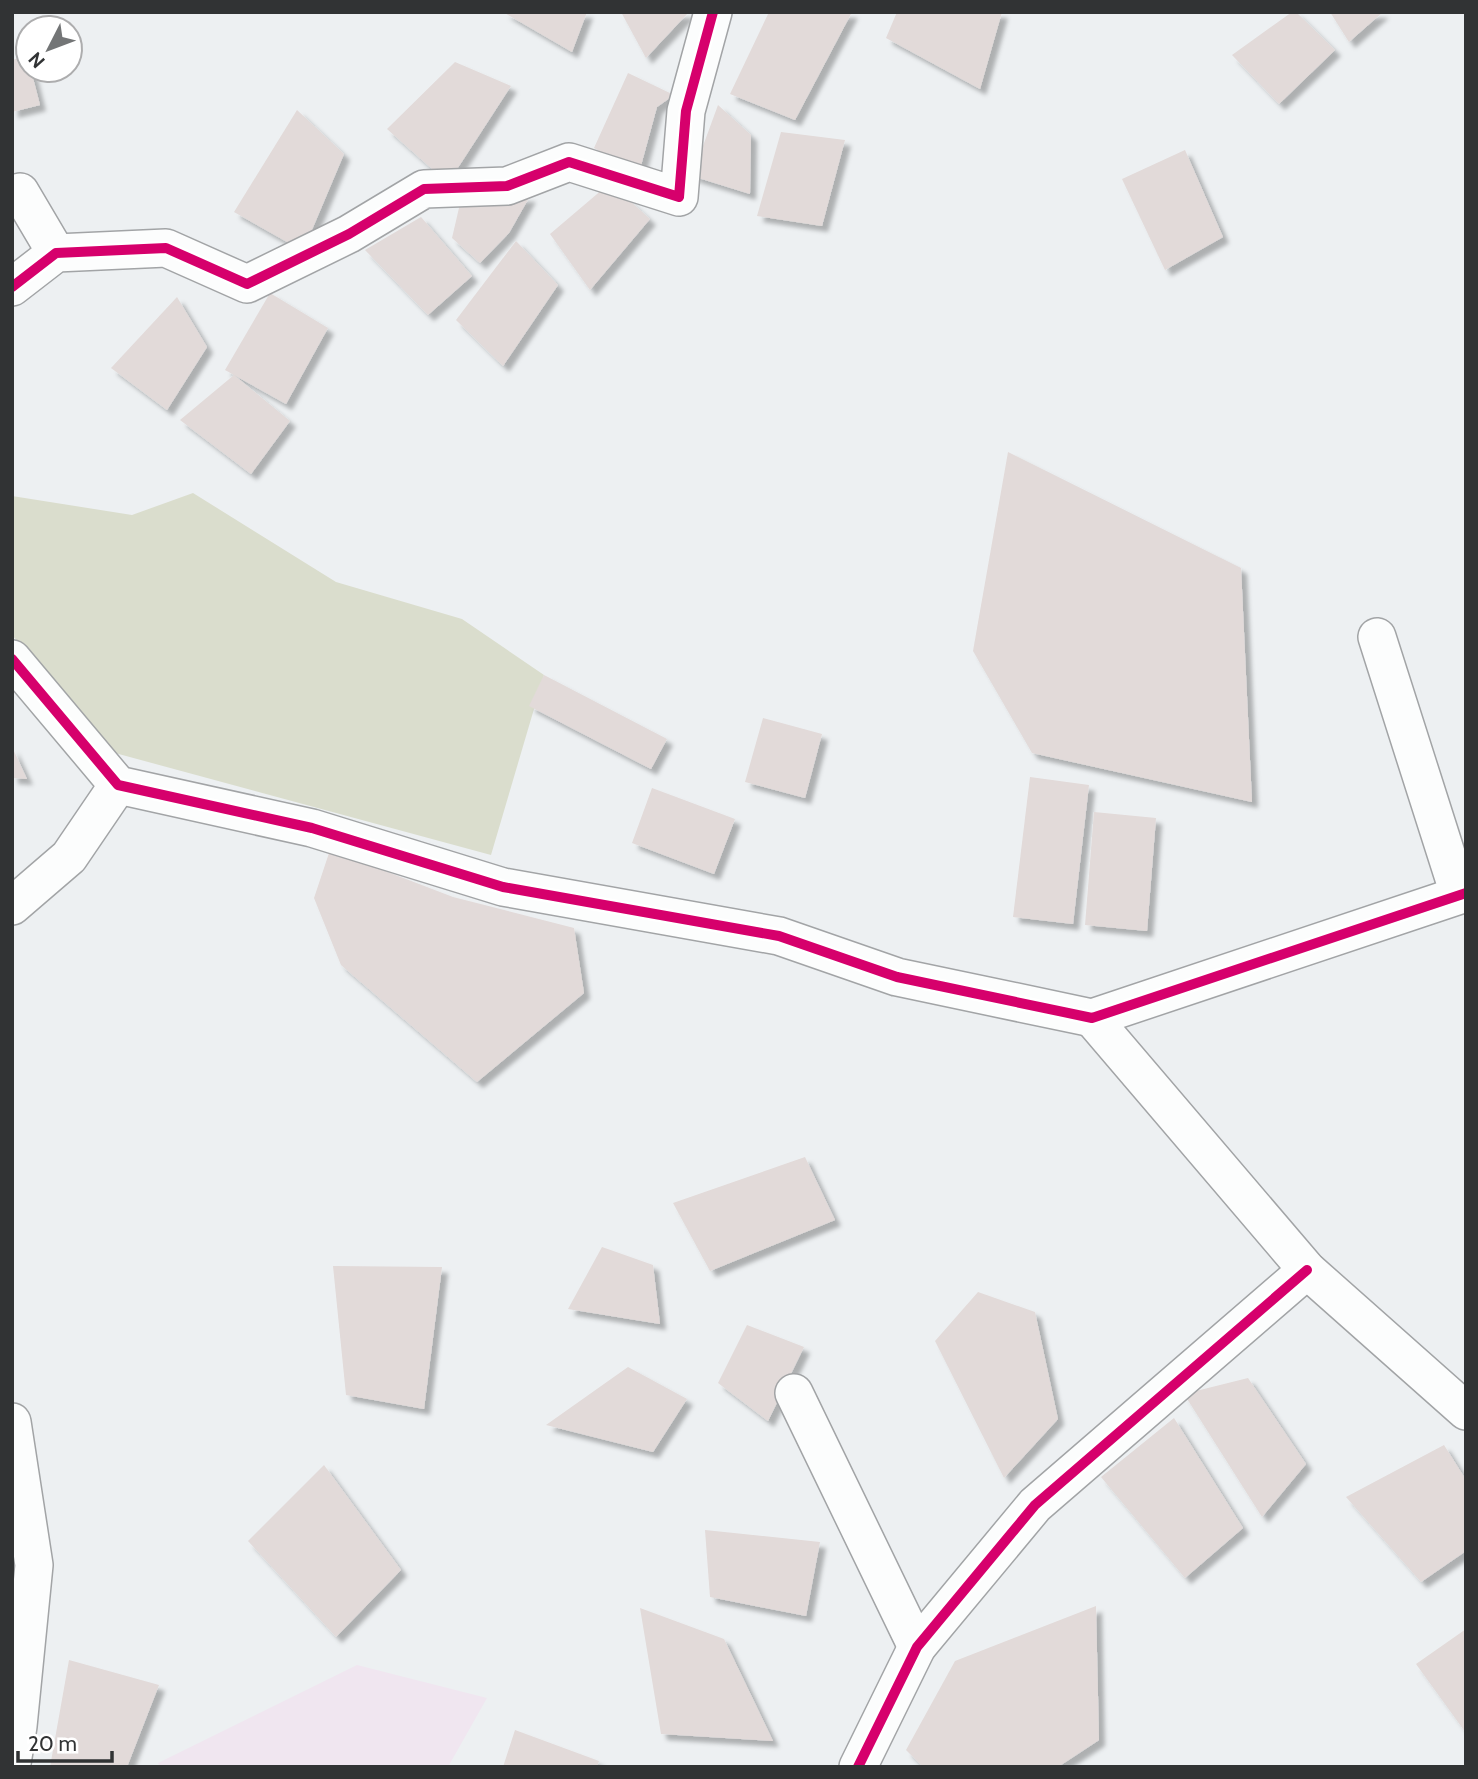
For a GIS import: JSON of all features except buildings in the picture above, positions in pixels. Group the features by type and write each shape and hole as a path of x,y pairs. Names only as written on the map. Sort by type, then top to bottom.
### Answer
{"street":[{"path":"12,287 56,253 166,248 247,285 349,234 424,189 508,186 569,162 679,197 686,111 713,12"},
{"path":"20,192 56,253"},
{"path":"12,659 118,785 312,828 503,887 779,936 897,977 1091,1018 1462,893 1377,637"},
{"path":"12,906 69,857 118,785"},
{"path":"1091,1018 1307,1270 1466,1411"},
{"path":"858,1767 917,1647 1035,1505 1307,1270"},
{"path":"794,1393 917,1647"},
{"path":"12,1422 34,1565 12,1763"}],"shaded area":[{"path":"357,1665 487,1698 448,1767 160,1767 158,1763"}],"green space":[{"path":"193,493 336,582 462,619 544,675 491,855 115,753 12,635 12,496 132,515"}],"cycle path":[{"path":"12,287 56,253 166,248 247,284 349,234 424,189 507,186 569,162 679,197 686,111 713,12"},
{"path":"12,659 118,785 312,828 503,887 779,936 897,977 1092,1018 1466,893"},
{"path":"858,1767 917,1647 1035,1505 1307,1270"}]}
